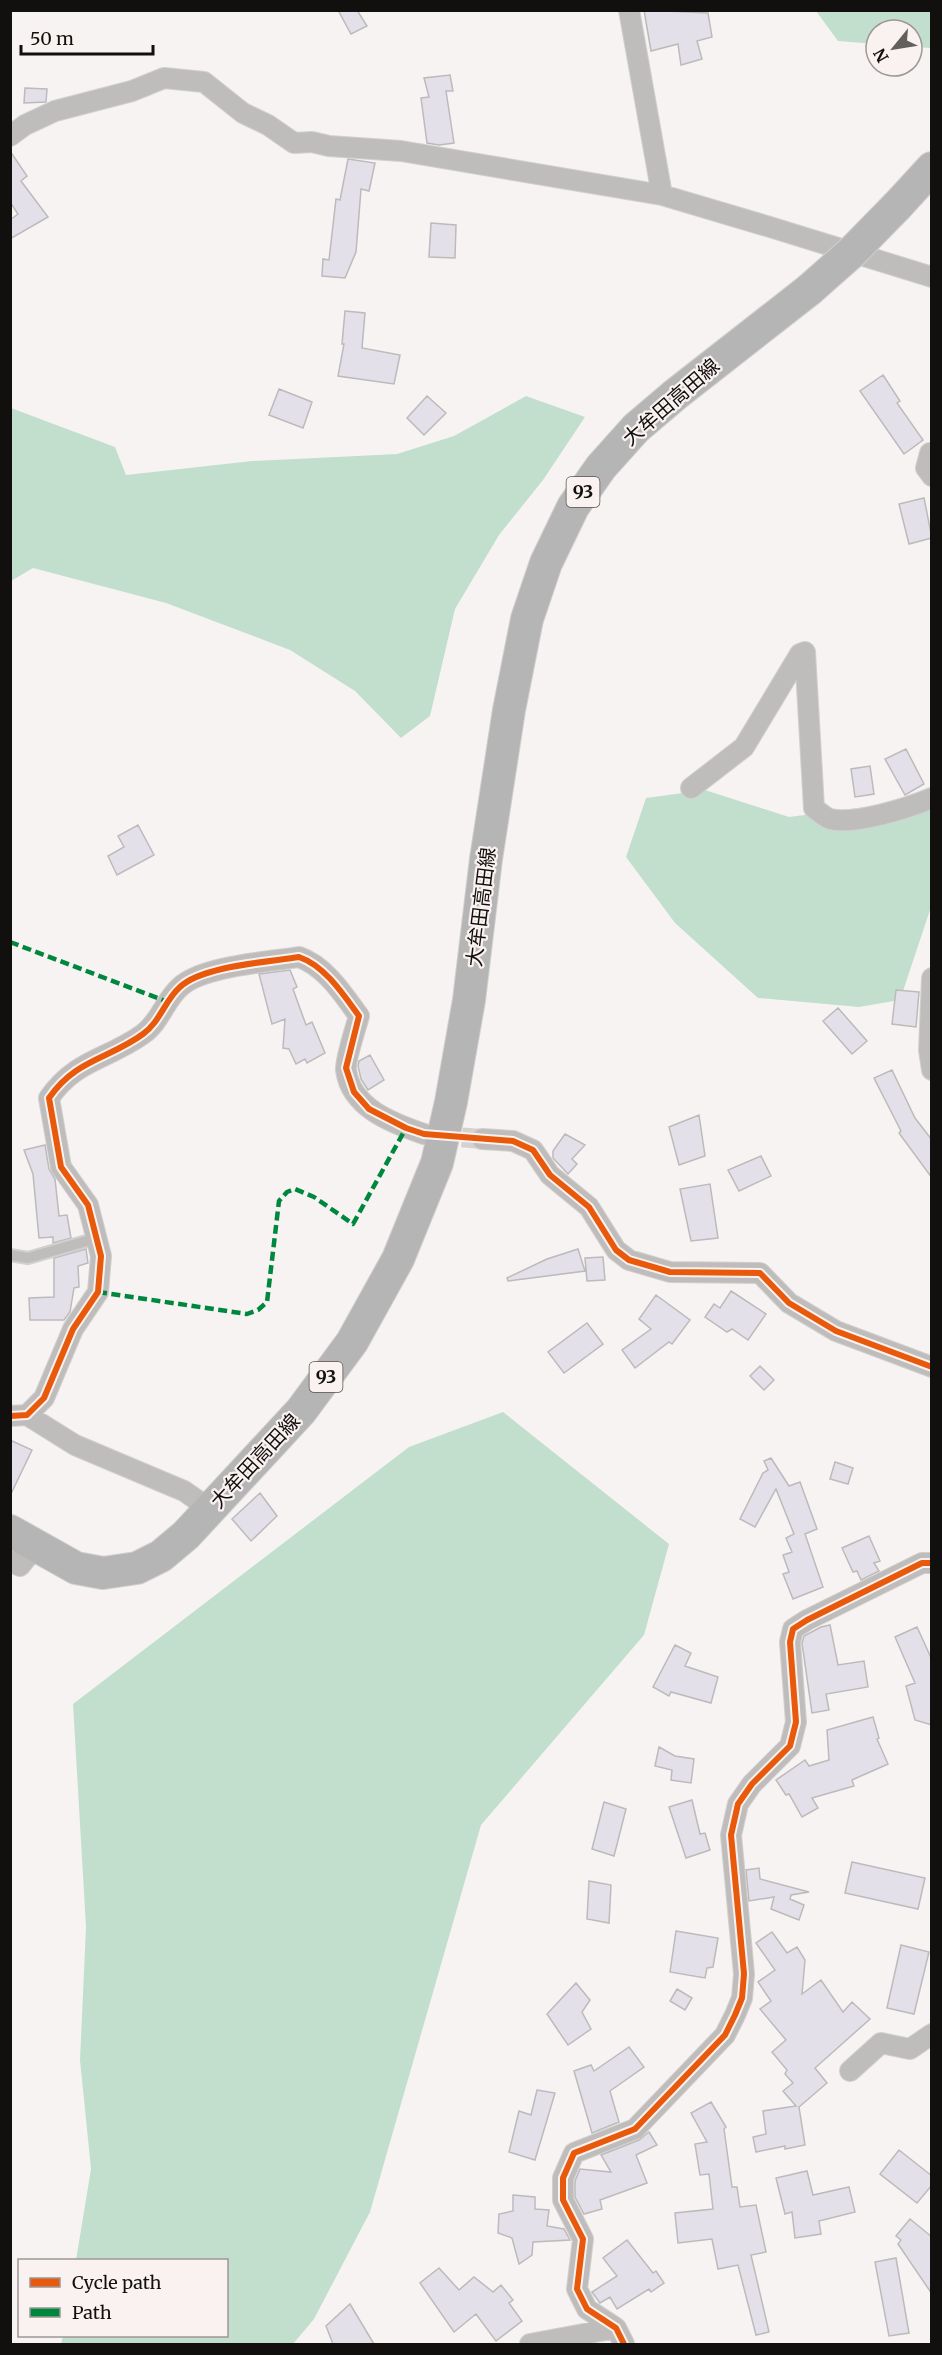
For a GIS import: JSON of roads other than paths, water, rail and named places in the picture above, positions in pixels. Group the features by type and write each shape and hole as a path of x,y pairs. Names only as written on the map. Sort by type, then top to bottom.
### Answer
{"main road":[{"name":"大牟田高田線","path":"19,1546 76,1568 103,1573 137,1568 161,1556 186,1535 307,1402 352,1342 398,1259 437,1163 451,1102 469,1000 498,782 527,619 546,563 573,507 601,466 636,428 809,290 852,252 932,168"}],"street":[{"path":"629,10 662,195"},
{"path":"10,136 25,125 54,111 132,91 164,78 204,82 243,113 268,125 294,143 312,142 330,146 401,152 662,195 770,226 932,278"},
{"path":"932,453 930,453 926,468 932,476"},
{"path":"692,788 744,747 800,654 805,652 814,808 829,818 849,819 896,811 932,798"},
{"path":"210,1509 184,1491 75,1445 19,1416 44,1398 73,1329 98,1293 100,1256 97,1238 88,1204 61,1167 49,1098 60,1082 75,1070 142,1035 154,1024 180,986 207,972 299,957 313,962 345,996 359,1016 346,1068 354,1092 369,1109 406,1128 424,1134"},
{"path":"932,978 929,1050 932,1070"},
{"path":"482,1139 513,1141 533,1150 550,1175 589,1207 616,1250 629,1260 670,1272 760,1273 789,1303 836,1331 932,1367"},
{"path":"620,2336 587,2309 577,2289 583,2239 563,2200 563,2178 574,2153 635,2129 725,2035 735,2015 742,1998 744,1974 731,1835 738,1804 752,1784 790,1746 796,1722 790,1642 793,1629 922,1563 932,1563"},
{"path":"850,2071 881,2043 910,2049 932,2034"},
{"path":"530,2344 620,2336"}],"lane":[{"path":"10,1255 28,1258 97,1238"}],"tunnel":[{"path":"432,1135 482,1139"}]}
